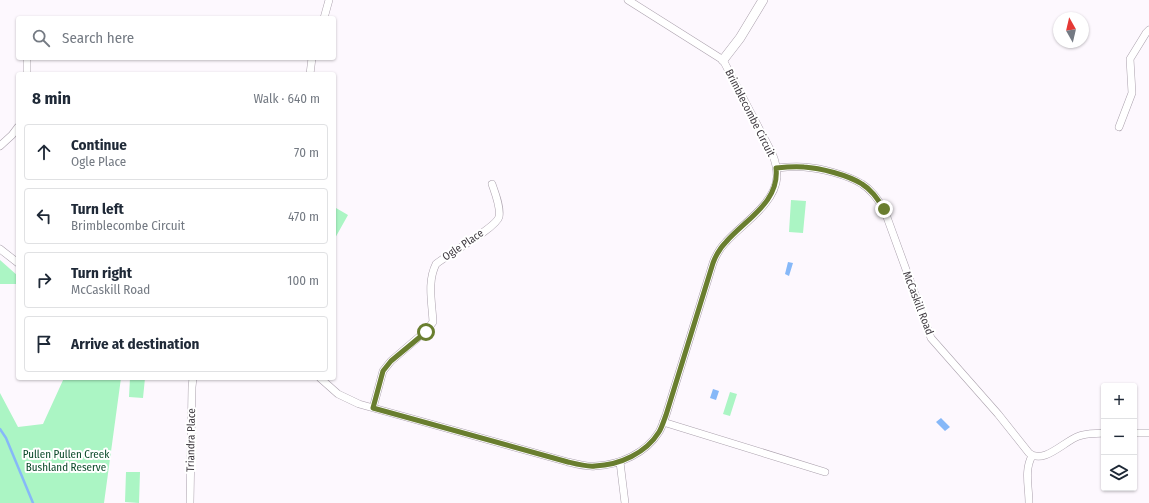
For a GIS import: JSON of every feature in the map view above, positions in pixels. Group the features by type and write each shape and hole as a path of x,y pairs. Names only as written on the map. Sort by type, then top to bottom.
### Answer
{"street":[{"path":"325,16 330,0"},
{"name":"Brimblecombe Circuit","path":"322,380 343,397 359,404 568,462 594,466 620,462 647,446 659,432 718,251 769,198 777,177 772,153 723,60 628,0"},
{"path":"723,60 740,38 763,0"},
{"path":"1119,127 1132,93 1130,59 1149,30"},
{"path":"27,60 27,72"},
{"path":"310,72 312,60"},
{"path":"0,146 16,130"},
{"name":"McCaskill Road","path":"776,168 803,167 850,178 863,184 876,196 884,209 931,338 998,414 1032,456"},
{"name":"Ogle Place","path":"373,408 383,371 391,361 426,332 433,322 431,280 432,272 436,264 495,224 499,217 492,184"},
{"path":"0,249 16,261"},
{"name":"Triandra Place","path":"190,503 193,380"},
{"path":"663,422 825,472"},
{"path":"1137,433 1149,433"},
{"path":"1029,503 1027,481 1029,461 1032,456 1041,457 1078,436 1101,434"},
{"path":"620,462 625,503"}],"green space":[{"path":"791,200 806,201 803,233 789,232"},
{"path":"336,208 348,215 336,236"},
{"path":"0,260 16,274 16,284 0,284"},
{"name":"Pullen Pullen Creek Bushland Reserve","path":"63,380 121,380 104,503 0,503 0,393 18,427 43,424"},
{"path":"130,380 145,380 143,398 129,397"},
{"path":"730,392 737,394 730,416 723,414"},
{"path":"126,472 140,472 139,503 125,502"}],"water":[{"path":"788,262 793,263 789,276 785,274"},
{"path":"713,389 719,391 716,400 710,398"},
{"path":"941,418 950,427 945,431 936,422"}],"waterway":[{"path":"0,429 6,438 33,503"}],"route":[{"path":"426,332 391,361 383,371 373,408 568,462 594,466 620,462 647,446 659,432 666,415 718,251 769,198 777,177 776,168 803,167 850,178 863,184 876,196 884,209"}]}
